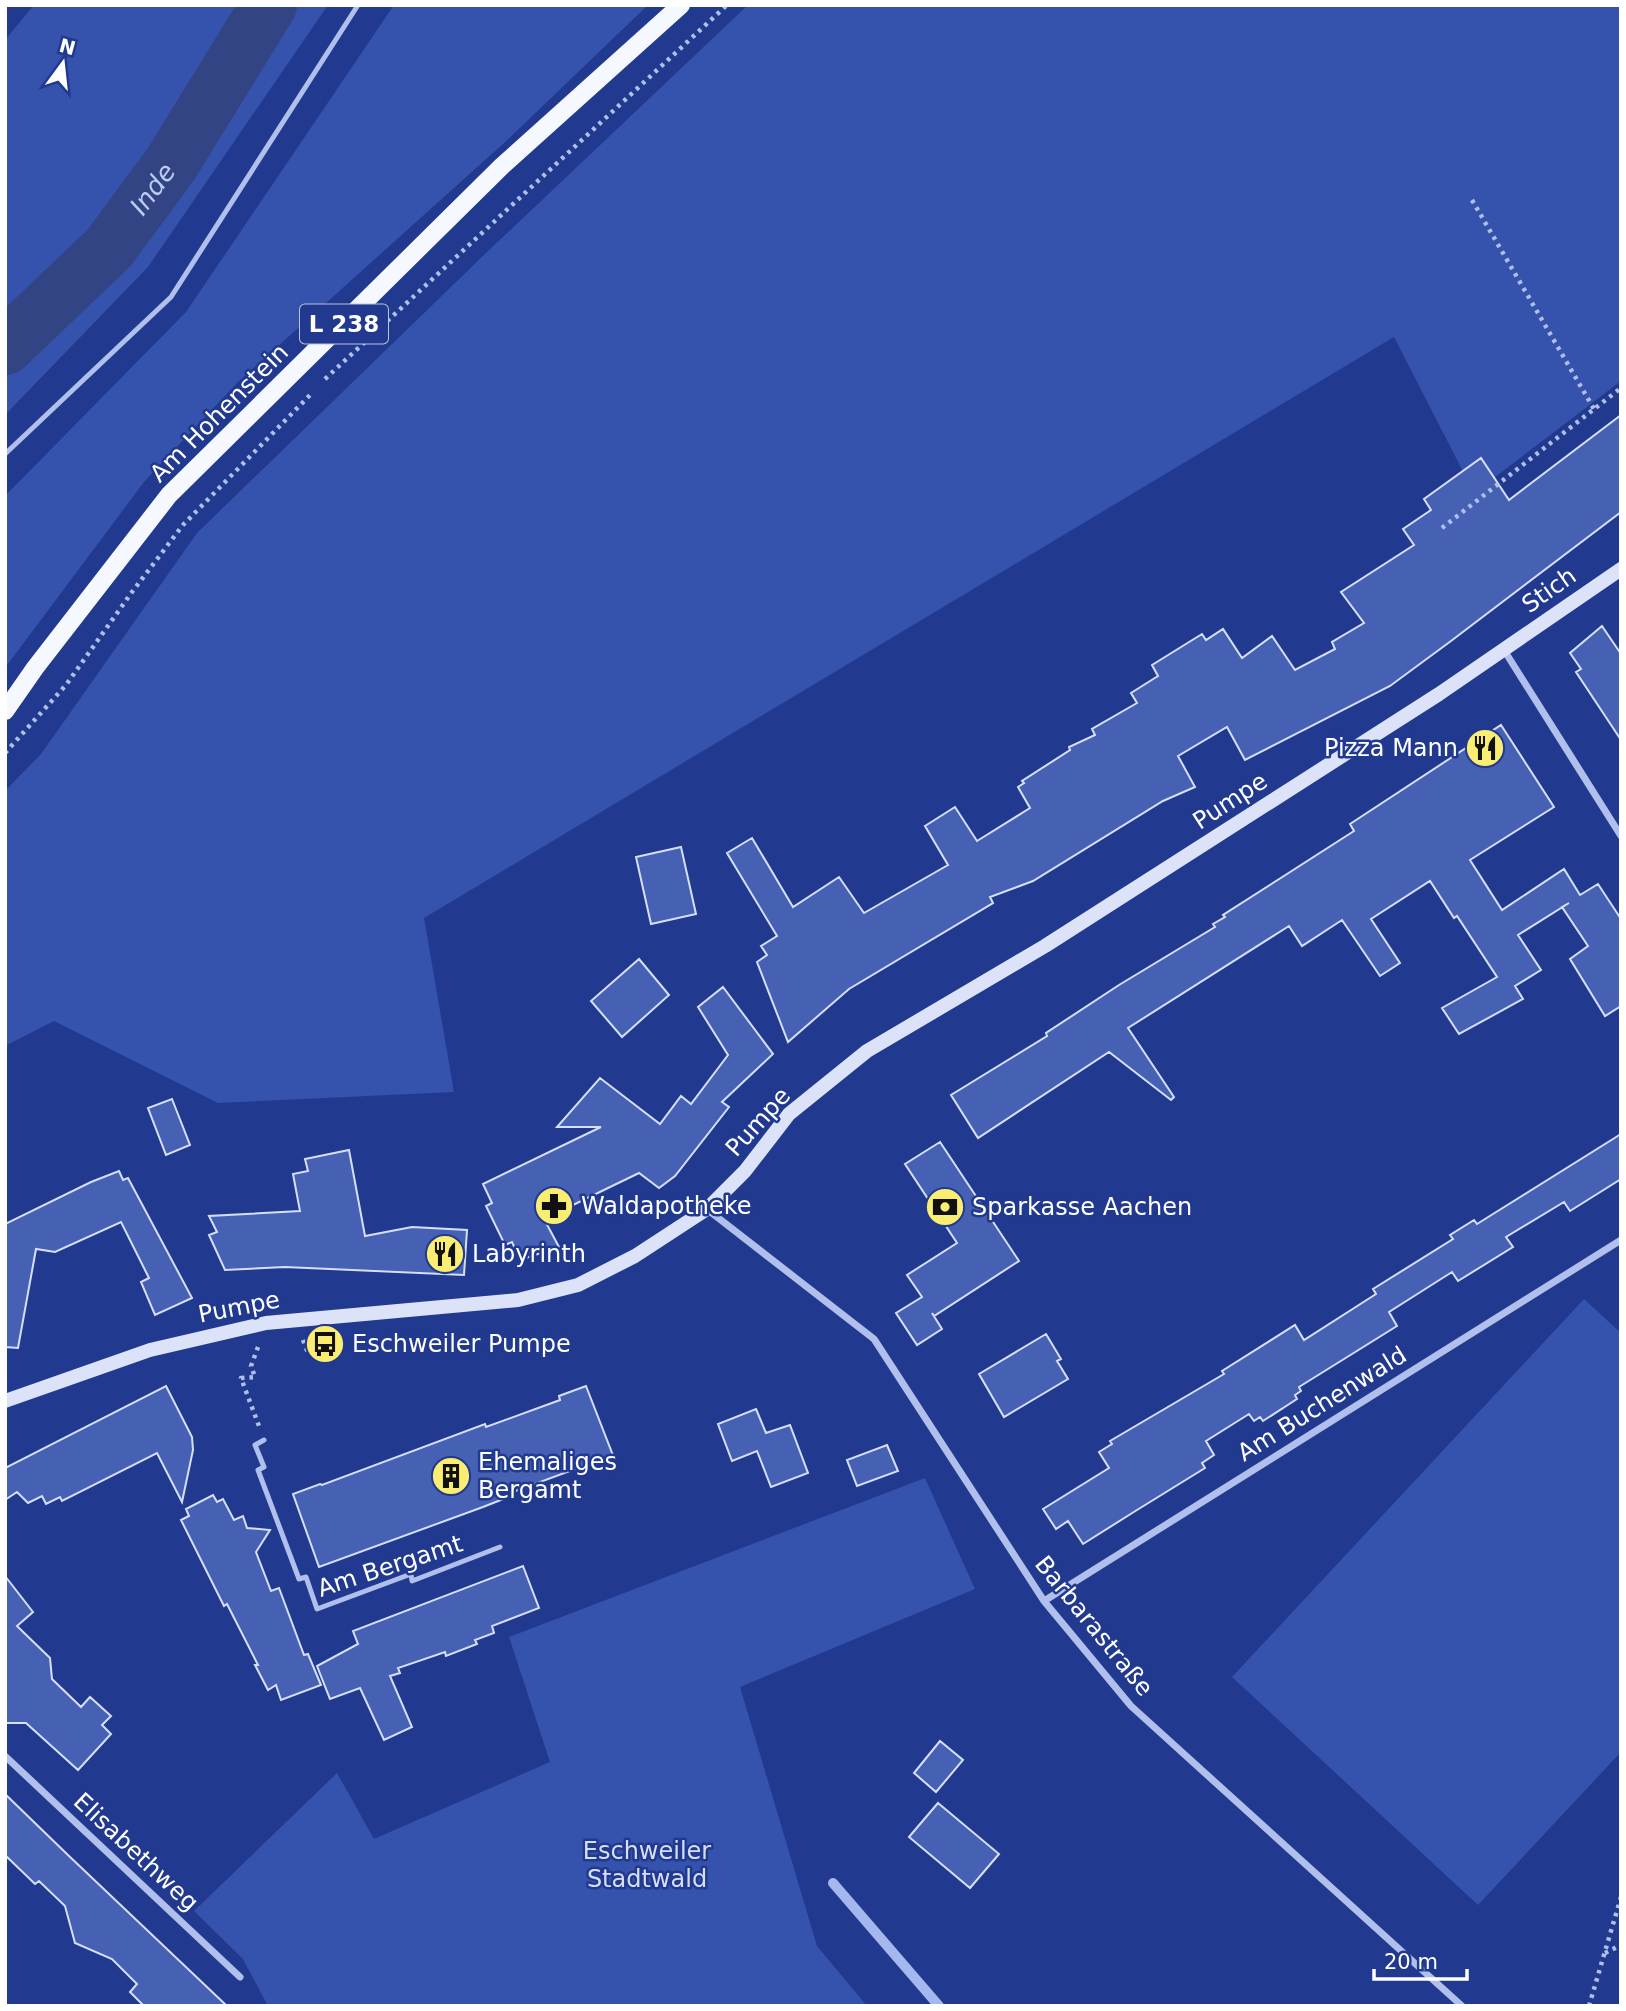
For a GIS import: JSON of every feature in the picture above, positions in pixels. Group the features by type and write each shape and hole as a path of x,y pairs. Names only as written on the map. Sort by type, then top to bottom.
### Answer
{"main road":[{"name":"Am Hohenstein","path":"5,711 35,668 169,495 502,166 681,5"},
{"name":"Stich","path":"1504,649 1621,569"},
{"name":"Pumpe","path":"5,1401 150,1350 266,1323 518,1300 578,1285 635,1256 707,1209 745,1171 789,1114 867,1051 1057,939 1439,694 1504,649"}],"street":[{"path":"1504,649 1621,836"},
{"name":"Barbarastraße","path":"707,1209 874,1339 1044,1601 1131,1706 1462,2006"},
{"name":"Am Buchenwald","path":"1044,1601 1621,1240"},
{"name":"Elisabethweg","path":"5,1756 240,1977"}],"lane":[{"path":"5,454 170,297 358,5"},
{"name":"Am Bergamt","path":"264,1440 256,1445 264,1467 258,1470 299,1579 306,1577 317,1609 411,1574 412,1581 500,1547"}],"path":[{"path":"324,380 727,5"},
{"path":"1472,200 1594,409"},
{"path":"5,753 66,685 183,525 316,388"},
{"path":"1442,528 1621,388"},
{"path":"264,1440 241,1378 255,1377 251,1366 266,1323"},
{"path":"1589,2006 1621,1897"},
{"path":"1605,1953 1621,1945"}],"green space":[{"path":"34,5 328,5 148,267 5,415 5,40"},
{"path":"394,5 648,5 504,143 237,383 144,482 5,668 5,496 186,312"},
{"path":"748,5 1621,5 1621,381 1474,493 1394,337 424,918 454,1092 218,1103 54,1021 5,1046 5,791 41,754 197,533 486,253"},
{"path":"1584,1299 1621,1333 1621,1752 1478,1905 1232,1677"},
{"name":"Eschweiler Stadtwald","path":"925,1478 975,1589 740,1687 817,1946 867,2006 268,2006 243,1959 194,1911 337,1773 374,1839 550,1762 509,1637"}],"building":[{"path":"1621,415 1621,512 1451,641 1390,686 1245,760 1227,727 1178,756 1195,787 1163,801 1033,881 990,897 993,903 849,989 788,1042 757,962 767,955 761,946 777,936 727,853 752,838 793,907 839,877 864,913 948,865 925,826 955,807 977,841 1030,808 1018,787 1024,783 1022,781 1070,750 1069,747 1095,735 1092,729 1137,703 1131,693 1158,676 1152,665 1202,634 1206,640 1223,629 1242,658 1272,636 1295,670 1335,649 1332,642 1364,623 1341,592 1414,545 1403,529 1431,510 1424,499 1481,458 1509,500"},
{"path":"1602,626 1621,654 1621,740 1576,672 1581,669 1570,653"},
{"path":"1501,725 1554,807 1470,860 1502,910 1564,869 1580,895 1598,884 1621,919 1621,1006 1605,1016 1570,959 1588,946 1562,907 1518,935 1541,970 1515,986 1523,999 1459,1034 1442,1008 1497,977 1457,916 1454,918 1430,881 1371,919 1400,963 1380,976 1342,920 1302,946 1289,926 1128,1028 1174,1097 1171,1100 1109,1052 978,1138 951,1095 1047,1036 1046,1033 1119,985 1215,927 1213,924 1225,917 1223,915 1354,831 1350,824"},
{"path":"681,847 696,914 651,924 636,857"},
{"path":"639,959 669,995 622,1037 591,1001"},
{"path":"723,987 773,1054 722,1102 729,1107 675,1176 659,1188 639,1173 544,1219 559,1247 520,1260 512,1242 505,1245 486,1206 492,1203 483,1184 601,1127 557,1127 600,1078 660,1124 681,1096 691,1104 728,1055 698,1007"},
{"path":"172,1099 190,1145 166,1155 148,1108"},
{"path":"1621,1134 1621,1179 1570,1211 1564,1202 1506,1237 1513,1247 1458,1281 1452,1272 1389,1312 1397,1326 1299,1387 1301,1391 1295,1395 1297,1399 1263,1421 1260,1417 1254,1421 1249,1414 1206,1441 1214,1455 1202,1463 1205,1468 1083,1544 1068,1521 1056,1529 1043,1509 1109,1468 1099,1452 1112,1444 1110,1441 1224,1374 1222,1371 1295,1325 1304,1340 1376,1294 1373,1289 1453,1239 1450,1235 1474,1220 1477,1224"},
{"path":"940,1142 1019,1261 934,1316 932,1313 942,1329 917,1345 896,1313 922,1297 907,1275 957,1243 905,1164"},
{"path":"349,1150 365,1236 412,1227 467,1230 464,1275 285,1267 225,1270 209,1235 217,1232 209,1216 300,1211 293,1174 308,1171 305,1159"},
{"path":"119,1171 123,1180 128,1178 192,1298 155,1315 141,1282 149,1278 121,1222 55,1252 36,1249 18,1348 5,1347 5,1224"},
{"path":"1046,1334 1061,1359 1057,1361 1068,1379 1004,1417 979,1374"},
{"path":"166,1386 192,1437 193,1450 182,1502 157,1453 62,1501 60,1497 46,1504 42,1496 28,1503 17,1492 5,1500 5,1468"},
{"name":"Ehemaliges Bergamt","path":"586,1386 614,1458 587,1468 586,1465 510,1493 511,1496 483,1507 319,1567 293,1494 485,1424 486,1427 560,1400 559,1396"},
{"path":"756,1409 766,1433 790,1425 808,1473 771,1487 757,1451 732,1461 718,1424"},
{"path":"887,1445 898,1471 857,1486 847,1460"},
{"path":"213,1495 217,1502 223,1499 234,1520 243,1516 247,1528 270,1530 256,1552 271,1591 279,1588 304,1655 308,1654 321,1685 281,1700 276,1685 268,1690 227,1604 224,1606 181,1520 189,1516 186,1509"},
{"path":"523,1566 539,1608 492,1626 494,1633 475,1640 477,1644 446,1656 445,1652 398,1668 400,1673 390,1676 412,1727 384,1740 360,1688 330,1699 317,1666 358,1644 353,1631"},
{"path":"5,1576 33,1612 17,1626 50,1658 52,1679 81,1707 90,1697 111,1716 102,1725 111,1734 78,1770 26,1723 5,1723"},
{"path":"940,1741 963,1760 936,1792 914,1773"},
{"path":"5,1794 227,2006 144,2006 130,1992 137,1984 112,1959 75,1943 65,1906 39,1881 35,1884 5,1855"},
{"path":"938,1803 999,1854 970,1888 909,1837"}],"waterway":[{"name":"Inde","path":"5,347 109,248 171,164 269,5"},
{"path":"833,1883 939,2006"}],"place":[{"name":"Pizza Mann","path":"1485,748"},
{"name":"Waldapotheke","path":"554,1206"},
{"name":"Sparkasse Aachen","path":"945,1207"},
{"name":"Labyrinth","path":"445,1254"},
{"name":"Eschweiler Pumpe","path":"325,1344"},
{"name":"Ehemaliges Bergamt","path":"451,1476"}]}
